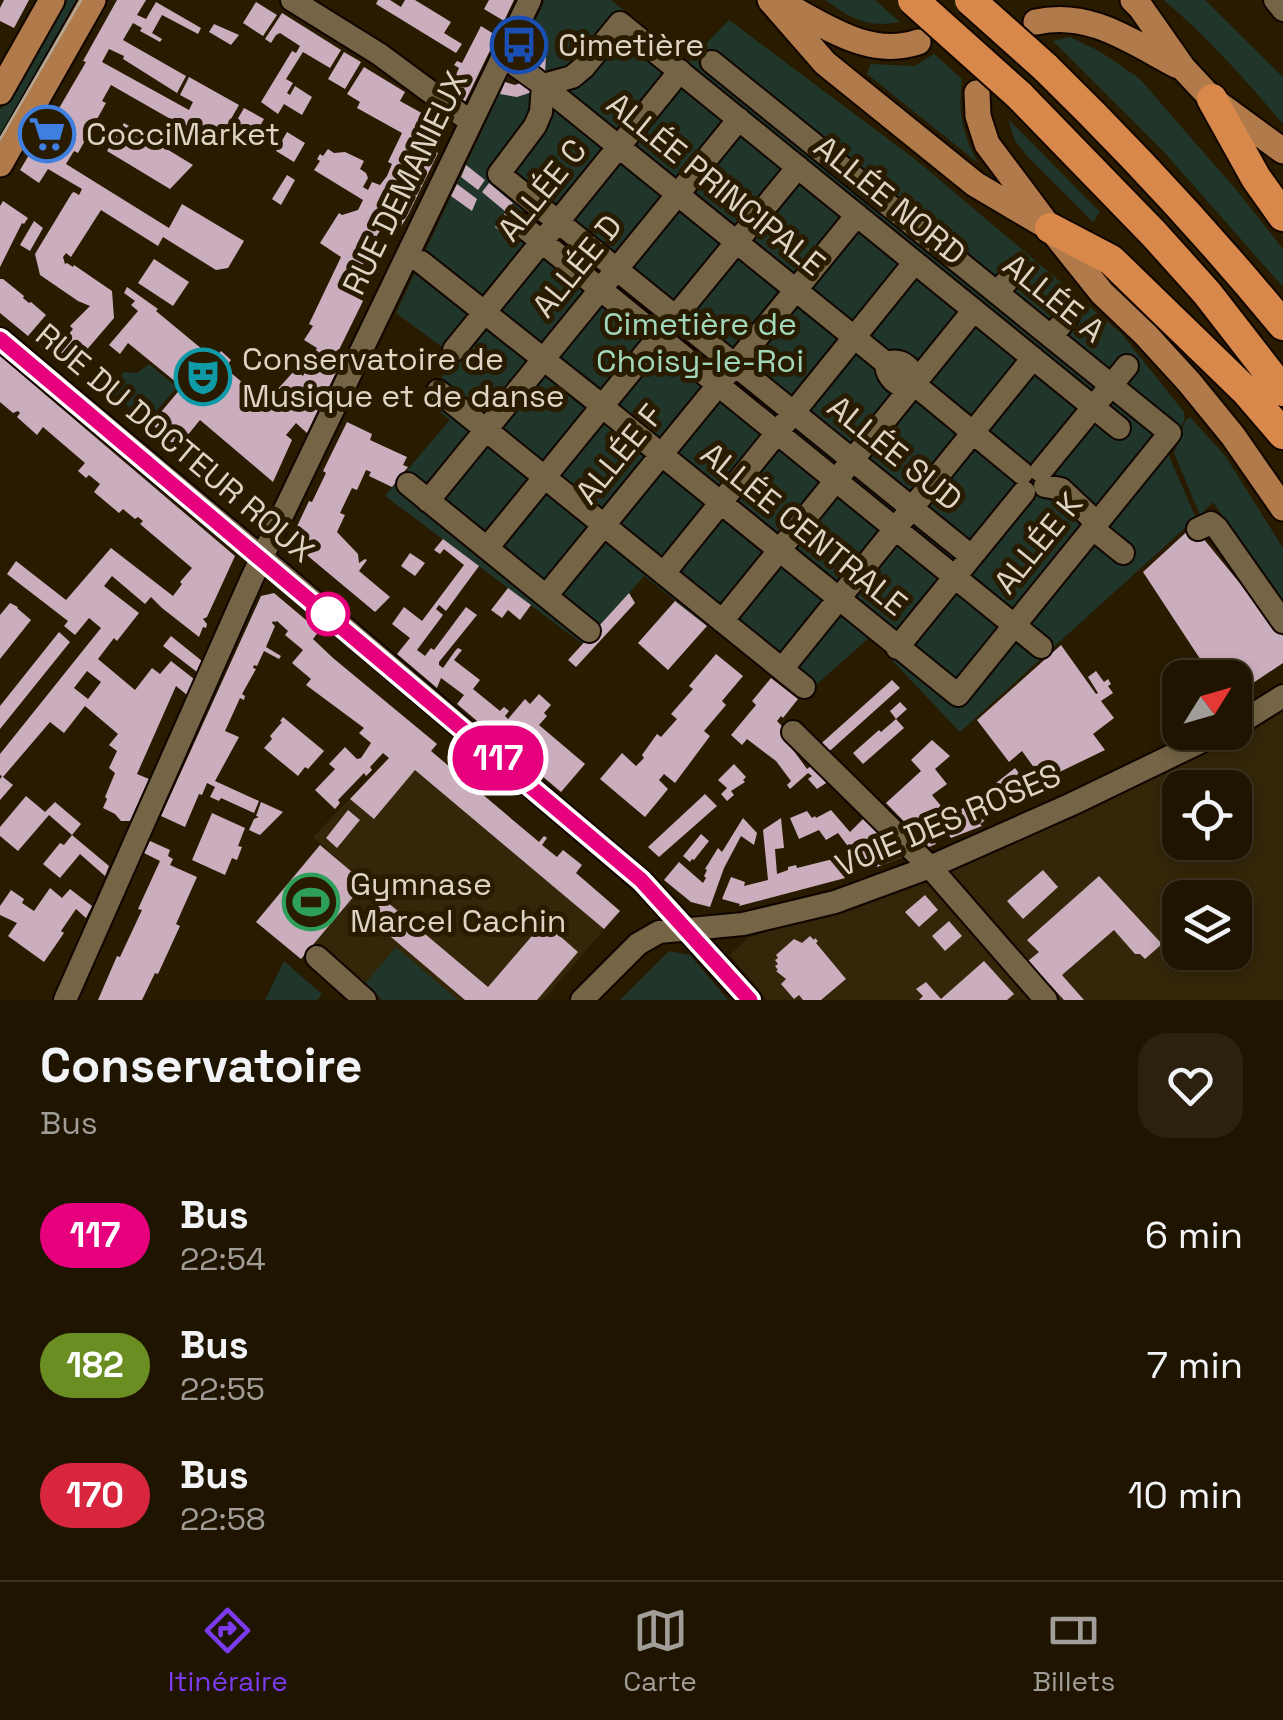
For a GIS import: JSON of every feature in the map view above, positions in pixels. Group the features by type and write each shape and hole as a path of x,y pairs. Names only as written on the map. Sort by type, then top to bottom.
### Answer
{"highway":[{"path":"912,0 1019,95 1100,176 1207,292 1283,391"},
{"path":"970,0 1126,146 1283,324"},
{"path":"1212,99 1256,178 1283,216"},
{"path":"1050,228 1112,260 1246,391 1283,434"}],"main road":[{"path":"0,92 52,0"},
{"path":"0,164 94,0"},
{"path":"773,0 864,43 892,48 918,42"},
{"path":"773,0 825,62 974,184 1050,228"},
{"path":"1132,0 1183,68 1212,99 1283,151"},
{"path":"1036,22 1072,18 1087,22 1183,68"},
{"path":"977,94 978,116 988,144 1050,228 1102,293 1189,382 1283,508"}],"street":[{"path":"292,0 379,54 471,122"},
{"name":"RUE DEMANIEUX","path":"65,1000 262,558 530,0"},
{"path":"1275,0 1283,10"},
{"name":"ALLÉE NORD","path":"543,86 572,77 584,68 620,23 1119,428"},
{"name":"ALLÉE PRINCIPALE","path":"503,56 886,363 889,376 898,385 914,384 1033,480 1061,489 1123,553"},
{"name":"ALLÉE A","path":"712,62 1170,433"},
{"name":"ALLÉE C","path":"454,350 680,71"},
{"name":"ALLÉE SUD","path":"543,86 536,126 498,174 971,556"},
{"name":"ALLÉE D","path":"428,501 739,119"},
{"path":"487,548 798,167"},
{"name":"ALLÉE F","path":"546,596 857,214"},
{"path":"520,224 1041,647"},
{"name":"ALLÉE CENTRALE","path":"421,262 958,695"},
{"path":"664,573 915,262"},
{"path":"997,294 1015,272"},
{"path":"722,621 974,310"},
{"path":"1051,337 1068,316"},
{"name":"RUE DU DOCTEUR ROUX","path":"0,339 641,880 750,1000"},
{"path":"782,669 1034,358"},
{"path":"897,648 1128,366"},
{"path":"438,392 804,687"},
{"name":"ALLÉE K","path":"958,695 1170,433"},
{"path":"408,484 589,631"},
{"path":"1198,529 1210,523 1217,528 1283,622"},
{"path":"1252,715 1283,696"},
{"path":"793,732 930,867 1046,1000"},
{"name":"VOIE DES ROSES","path":"582,1000 638,944 659,932 743,924 835,902 930,867 1183,750"},
{"path":"317,957 364,1000"}],"shaded area":[{"path":"1283,696 1283,1000 767,1000 730,955 748,938 950,871 1162,772 1162,860 1252,860 1252,770 1165,770 1199,750 1252,750 1252,716"},
{"path":"418,728 437,744 432,752 538,841 547,838 543,845 556,857 563,850 582,865 576,873 620,911 543,1000 382,1000 315,943 364,883 313,837"}],"green space":[{"path":"62,0 83,0 0,146 0,110"},
{"name":"Cimetière de Choisy-le-Roi","path":"545,0 611,0 688,62 729,20 916,160 1121,333 1184,412 1169,456 1196,518 960,732 870,637 800,699 644,576 584,645 385,496 450,420 424,400 457,358 396,313 505,82 520,84 534,62 524,45"},
{"path":"825,0 875,0 900,22 878,24 860,20"},
{"path":"1164,0 1205,0 1283,77 1283,124 1226,59"},
{"path":"1070,37 1139,78 1238,192 1283,249 1283,287 1164,152 1053,41"},
{"path":"934,54 962,79 962,123 978,163 867,74 871,64 915,66"},
{"path":"1008,119 1100,212 1093,222 1028,157 1015,141"},
{"path":"149,364 177,387 147,422 109,390 124,372 137,373"},
{"path":"1190,417 1226,457 1283,548 1283,601 1213,502 1200,515 1174,453"},
{"path":"396,947 458,1000 382,1000 364,985"},
{"path":"669,951 690,955 728,1000 620,1000"},
{"path":"284,961 322,994 317,1000 265,1000"}],"building":[{"path":"4,0 29,0 14,28 0,21"},
{"path":"117,0 146,0 137,15 146,19 156,2 201,28 198,34 162,15 152,33 162,39 160,42 133,23 123,40 186,76 177,93 109,49 102,62 189,110 193,102 180,95 189,77 239,105 216,145 111,85 102,101 106,103 78,153 74,151 66,164 169,228 182,204 244,241 228,268 216,270 163,237 158,246 101,210 71,257 66,253 63,257 65,264 74,265 112,291 114,318 72,367 65,368 40,346 55,329 68,335 73,329 70,326 90,306 40,275 35,254 72,193 79,195 82,189 48,169 39,183 20,170 86,62 83,61"},
{"path":"378,0 390,0 401,7 405,0 415,0 451,22 444,33 462,44 456,53 376,4"},
{"path":"489,0 514,0 504,21 484,9"},
{"path":"256,2 277,15 263,36 243,23"},
{"path":"282,13 341,50 330,68 303,52 286,79 293,83 287,93 290,95 295,86 312,97 302,115 284,104 278,114 261,102 292,51 296,53 300,46 280,33 271,43 265,39"},
{"path":"214,24 239,35 231,45 209,32"},
{"path":"481,26 497,36 464,104 447,95 459,68 454,65 457,61 462,63"},
{"path":"529,33 543,45 545,75 533,71 532,58 524,45"},
{"path":"344,52 361,62 345,89 328,79"},
{"path":"364,67 405,92 400,101 445,126 433,151 438,153 408,215 399,230 385,223 356,275 364,280 354,295 363,301 334,360 340,364 307,433 296,423 286,435 292,440 273,482 200,420 178,447 158,433 151,424 182,387 128,343 120,354 109,345 138,311 131,305 135,301 124,293 127,287 214,359 221,351 231,360 225,368 266,402 295,370 303,376 307,368 312,370 318,359 313,356 317,348 304,340 341,257 320,243 339,213 358,210 363,200 314,170 320,161 317,159 328,149 364,161 360,169 368,178 363,187 368,190 372,182 380,185 387,176 392,164 388,162 402,133 357,108 360,102 347,94"},
{"path":"525,81 532,92 517,97 500,94 505,82 515,85"},
{"path":"244,108 264,119 253,138 233,127"},
{"path":"124,123 193,165 170,189 107,151"},
{"path":"287,132 305,143 294,162 276,151"},
{"path":"466,165 485,180 478,190 461,177"},
{"path":"287,175 295,180 281,205 272,199"},
{"path":"489,183 513,203 508,209 517,215 504,234 495,227 506,212 482,192"},
{"path":"457,184 477,199 472,211 451,196"},
{"path":"3,201 28,218 0,267 0,206"},
{"path":"34,221 43,228 30,251 20,245"},
{"path":"154,259 189,282 173,306 138,283"},
{"path":"0,279 46,315 28,336 0,313"},
{"path":"0,356 235,556 203,619 207,624 199,637 151,597 145,604 112,576 104,586 139,613 98,659 135,690 152,668 160,674 171,661 194,679 187,695 176,686 137,774 149,779 130,821 121,821 103,808 115,773 109,768 117,751 109,745 118,734 85,706 64,733 50,722 3,777 13,785 0,800 0,754 101,628 89,618 75,635 64,626 68,621 7,574 16,561 66,600 111,548 173,596 192,568 140,524 143,521 138,517 135,519 123,509 119,513 94,492 100,484 78,471 85,463 43,427 37,435 17,417 18,411 13,413 0,402","holes":["87,671 101,682 88,699 74,688"]},
{"path":"347,422 372,434 370,440 407,457 403,465 408,467 392,487 369,476 371,472 366,470 340,513 345,515 337,532 358,554 359,563 367,560 359,571 390,597 375,612 290,541 326,473 323,471"},
{"path":"1193,526 1283,636 1283,663 1252,683 1252,660 1201,660 1143,572"},
{"path":"443,539 479,566 446,611 439,605 436,609 443,615 417,650 425,656 431,648 434,650 466,607 477,615 439,665 443,668 458,648 462,650 454,660 480,680 473,689 500,711 504,707 509,711 505,716 508,719 525,699 530,704 539,694 551,705 539,725 585,764 561,792 457,704 464,695 441,678 437,688 397,654 410,638 392,624 404,607 422,621 464,565 444,549 440,554 434,550"},
{"path":"410,553 425,563 415,576 401,566"},
{"path":"508,588 531,605 520,620 508,610 502,618 491,610"},
{"path":"274,593 319,631 313,639 333,658 437,744 431,751 539,842 544,836 547,838 542,845 557,857 563,850 582,865 576,873 620,911 604,929 415,770 374,819 350,799 389,758 383,753 370,767 372,770 366,776 364,773 338,800 335,809 315,790 335,769 329,764 345,747 357,759 361,758 371,743 359,733 364,728 306,685 311,679 292,663 303,650 285,635 288,631 277,621 272,623 275,626 266,647 281,656 279,659 264,651 257,666 254,665 256,669 242,694 244,700 240,698 225,731 239,737 215,781 259,801 254,813 210,797 215,787 207,783 185,827 161,816 261,596"},
{"path":"629,593 635,603 576,667 568,660"},
{"path":"675,601 707,626 668,670 638,643"},
{"path":"10,603 31,620 0,659 0,615"},
{"path":"59,632 70,642 0,729 0,706"},
{"path":"171,636 202,661 197,672 163,646"},
{"path":"1061,645 1096,694 1088,677 1096,671 1104,682 1108,679 1113,693 1101,701 1114,718 1093,734 1105,750 1043,780 1022,751 1009,762 977,720"},
{"path":"716,654 743,676 704,731 710,736 675,783 664,774 659,780 668,789 645,817 600,779 622,753 636,766 644,758 642,755 657,734 661,737 677,719 671,714"},
{"path":"771,678 798,699 777,721 797,742 791,747 807,769 816,762 832,779 817,789 808,773 790,789 787,785 791,781 776,761 747,739 742,745 731,735 756,705 752,701"},
{"path":"892,680 900,688 823,757 815,749"},
{"path":"900,702 907,709 896,719 890,711"},
{"path":"283,717 324,751 298,776 264,748"},
{"path":"896,719 904,728 863,764 853,753"},
{"path":"932,740 950,756 935,769 947,784 932,795 950,817 978,792 995,813 982,826 951,838 930,814 918,825 936,844 929,847 886,803 921,771 911,760"},
{"path":"734,764 746,777 731,791 734,795 727,801 721,794 727,788 718,780"},
{"path":"1015,768 1031,789 1012,803 996,783"},
{"path":"705,794 717,806 659,857 648,847"},
{"path":"26,796 45,812 55,802 81,824 72,835 49,815 18,851 0,836 0,827"},
{"path":"261,802 283,812 260,835 249,830 259,817 256,816"},
{"path":"348,810 360,820 337,848 326,838"},
{"path":"831,810 850,832 867,815 905,856 877,867 872,861 863,864 838,833 826,840 819,830 799,839 790,818 807,811 816,818"},
{"path":"212,813 245,828 237,860 232,858 225,875 192,860"},
{"path":"743,818 757,833 754,845 741,836 710,907 691,902 664,880 679,862 703,883 705,869 718,848 722,852"},
{"path":"781,818 784,848 775,849 777,874 788,867 837,858 849,877 739,906 722,899 731,877 745,882 744,886 768,880 763,830"},
{"path":"701,834 709,841 690,862 683,856"},
{"path":"72,835 109,866 105,876 80,854 60,878 43,864"},
{"path":"150,841 170,850 170,865 197,877 176,924 180,926 142,1000 98,1000 142,910 138,909 160,861 144,853"},
{"name":"Gymnase Marcel Cachin","path":"320,845 365,883 301,959 256,922"},
{"path":"1043,870 1058,887 1023,919 1007,901"},
{"path":"1099,876 1162,944 1145,959 1135,954 1114,930 1062,975 1084,1000 1064,1000 1028,961 1039,952 1027,940"},
{"path":"50,888 62,898 70,889 92,906 86,918 76,909 44,962 8,936 17,923 0,915 0,906 11,890 34,911"},
{"path":"925,895 938,910 919,927 905,912"},
{"path":"380,896 488,987 544,922 578,952 537,1000 465,1000 364,914"},
{"path":"949,921 962,936 945,951 932,936"},
{"path":"810,936 846,979 821,1000 803,1000 799,995 794,999 781,984 786,979 776,971 776,955 794,939 802,943"},
{"path":"984,961 1014,994 1007,1000 919,1000 923,996 916,989 926,982 941,999"}],"tram line":[{"path":"0,139 81,0"}],"bus line":[{"name":"117","path":"0,339 641,880 750,1000"}],"place":[{"name":"Cimetière","path":"519,45"},
{"name":"CocciMarket","path":"47,134"},
{"name":"Conservatoire de Musique et de danse","path":"203,377"},
{"name":"Gymnase Marcel Cachin","path":"311,902"}]}
